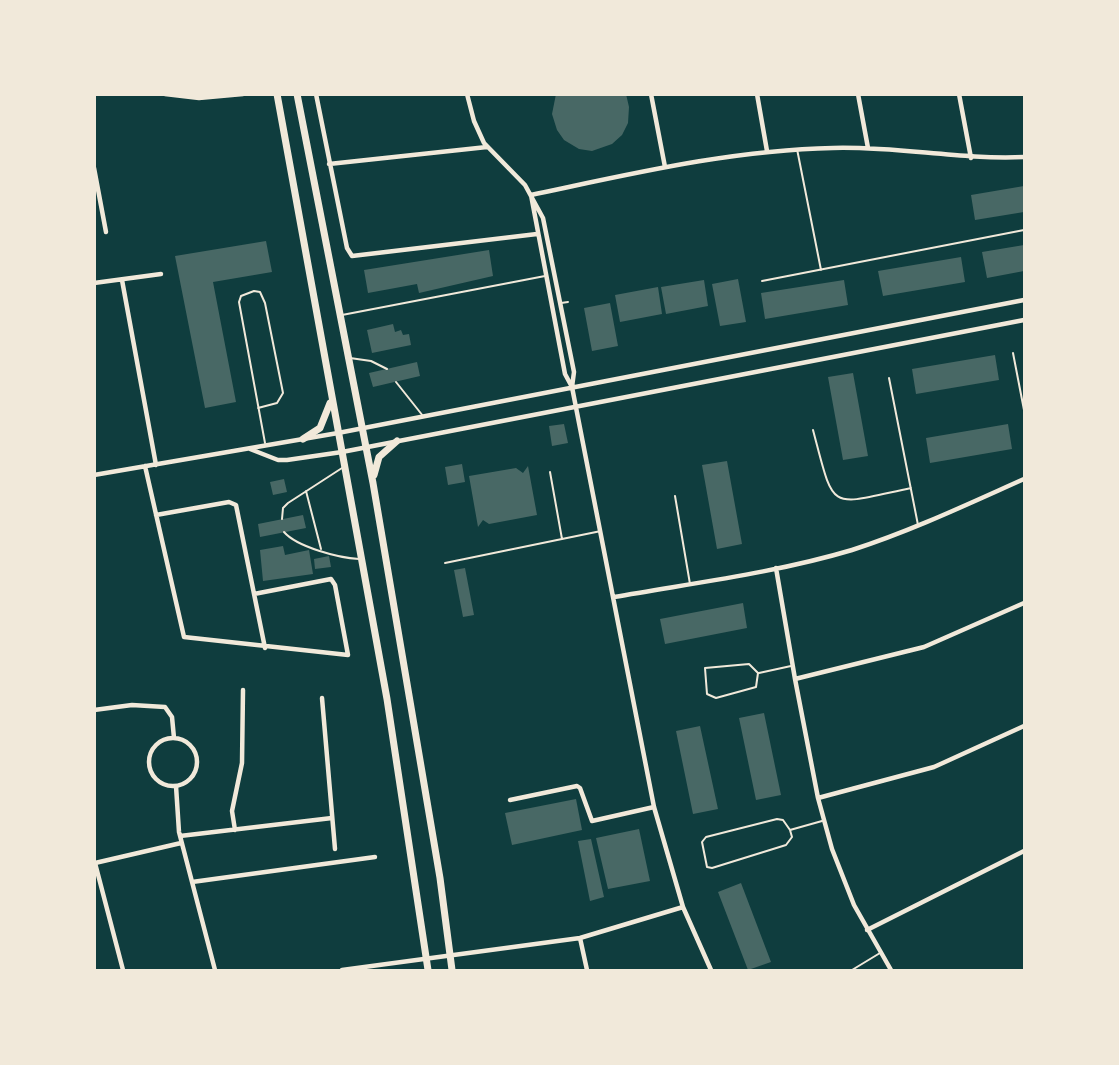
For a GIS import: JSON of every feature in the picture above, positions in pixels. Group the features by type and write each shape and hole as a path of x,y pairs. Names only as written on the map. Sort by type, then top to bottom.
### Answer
{"main road":[{"path":"277,94 387,699 428,970"},
{"path":"297,94 373,483 452,970"},
{"path":"303,439 320,428 329,411 332,398"},
{"path":"373,483 380,457 397,441"}],"street":[{"path":"165,94 199,99 243,94"},
{"path":"316,94 346,248 352,256 537,234"},
{"path":"467,94 474,121 487,147 531,195 543,218 574,372 572,387 575,407 654,807 683,907 711,970"},
{"path":"651,94 665,167"},
{"path":"757,94 767,151"},
{"path":"858,94 868,148"},
{"path":"959,94 971,158"},
{"path":"329,164 487,147"},
{"path":"531,195 665,167 767,151 868,148 971,158 1024,158"},
{"path":"94,168 106,232"},
{"path":"531,195 565,374 572,387"},
{"path":"94,283 160,274"},
{"path":"122,279 156,465"},
{"path":"94,475 338,433 1024,300"},
{"path":"250,448 278,460 342,452 1024,320"},
{"path":"145,466 184,637 342,656 348,653 335,585 331,579 254,594"},
{"path":"614,597 776,568 849,551 919,526 1024,479"},
{"path":"156,515 235,502 265,648"},
{"path":"776,568 795,679 824,820 843,880 867,930 891,970"},
{"path":"795,679 924,647 1024,603"},
{"path":"235,830 232,811 242,763 243,690"},
{"path":"322,698 335,849"},
{"path":"94,710 132,705 165,707 172,717 174,738"},
{"path":"818,798 934,767 1024,726"},
{"path":"174,738 189,744 196,758 196,766 189,780 176,786 161,783 155,778 149,764 153,749 166,739 174,738"},
{"path":"176,786 181,843 215,970"},
{"path":"510,800 577,786 580,788 592,821 654,807"},
{"path":"180,836 332,818"},
{"path":"123,970 94,863 181,843"},
{"path":"867,930 1024,851"},
{"path":"192,882 375,857"},
{"path":"342,970 579,938 683,907"},
{"path":"579,938 587,970"}],"lane":[{"path":"797,149 821,271"},
{"path":"762,281 1024,230"},
{"path":"340,315 545,276"},
{"path":"258,408 277,403 283,393 266,303 260,292 254,291 241,296 239,302 258,408 265,446"},
{"path":"561,303 568,302"},
{"path":"1013,354 1024,410"},
{"path":"348,358 371,361 387,369"},
{"path":"889,378 919,526"},
{"path":"396,382 423,416"},
{"path":"813,430 828,486 836,497 849,501 910,488"},
{"path":"282,519 283,508 344,466"},
{"path":"550,472 561,539"},
{"path":"306,491 321,550"},
{"path":"675,496 690,584"},
{"path":"446,563 601,531"},
{"path":"284,532 297,543 339,558 362,560"},
{"path":"749,664 758,673 756,687 753,689 716,698 707,694 705,668 749,664"},
{"path":"758,673 794,665"},
{"path":"777,819 783,820 790,830 792,837 786,845 712,868 707,867 702,842 706,837 777,819"},
{"path":"790,830 824,820"},
{"path":"852,970 880,953"}],"building":[{"path":"556,94 626,94 629,107 628,123 622,135 612,144 592,151 579,149 564,140 557,130 552,114"},
{"path":"1024,186 1024,212 975,220 971,195"},
{"path":"266,241 272,272 213,282 236,402 205,408 175,256"},
{"path":"1024,245 1024,271 987,278 982,252"},
{"path":"489,250 493,276 419,293 417,284 368,293 364,270"},
{"path":"961,257 965,282 883,296 878,271"},
{"path":"738,279 746,322 720,326 712,284"},
{"path":"704,280 708,306 666,314 661,287"},
{"path":"844,280 848,305 765,319 761,293"},
{"path":"658,287 662,314 620,322 615,295"},
{"path":"610,303 618,346 592,351 584,308"},
{"path":"393,324 395,332 401,330 403,335 409,334 411,345 372,353 367,330"},
{"path":"995,355 999,380 916,394 912,369"},
{"path":"417,362 420,376 373,387 369,373"},
{"path":"853,373 868,456 843,460 828,377"},
{"path":"564,424 568,443 552,446 549,426"},
{"path":"1008,424 1012,449 930,463 926,438"},
{"path":"727,461 742,544 717,549 702,465"},
{"path":"462,464 465,482 448,485 445,467"},
{"path":"528,466 537,515 489,524 483,520 478,527 469,476 516,468 523,473"},
{"path":"284,479 287,492 273,495 270,482"},
{"path":"303,515 306,528 260,537 258,524"},
{"path":"283,546 285,555 309,550 313,574 263,581 260,550"},
{"path":"329,556 331,567 315,569 314,559"},
{"path":"465,568 474,615 463,617 454,570"},
{"path":"743,603 747,628 665,644 660,619"},
{"path":"764,713 781,795 756,800 739,718"},
{"path":"700,726 718,809 693,814 676,731"},
{"path":"576,799 582,830 512,845 505,813"},
{"path":"639,829 650,881 608,889 596,838"},
{"path":"591,839 604,897 590,901 578,841"},
{"path":"741,883 771,962 748,970 718,892"}]}
